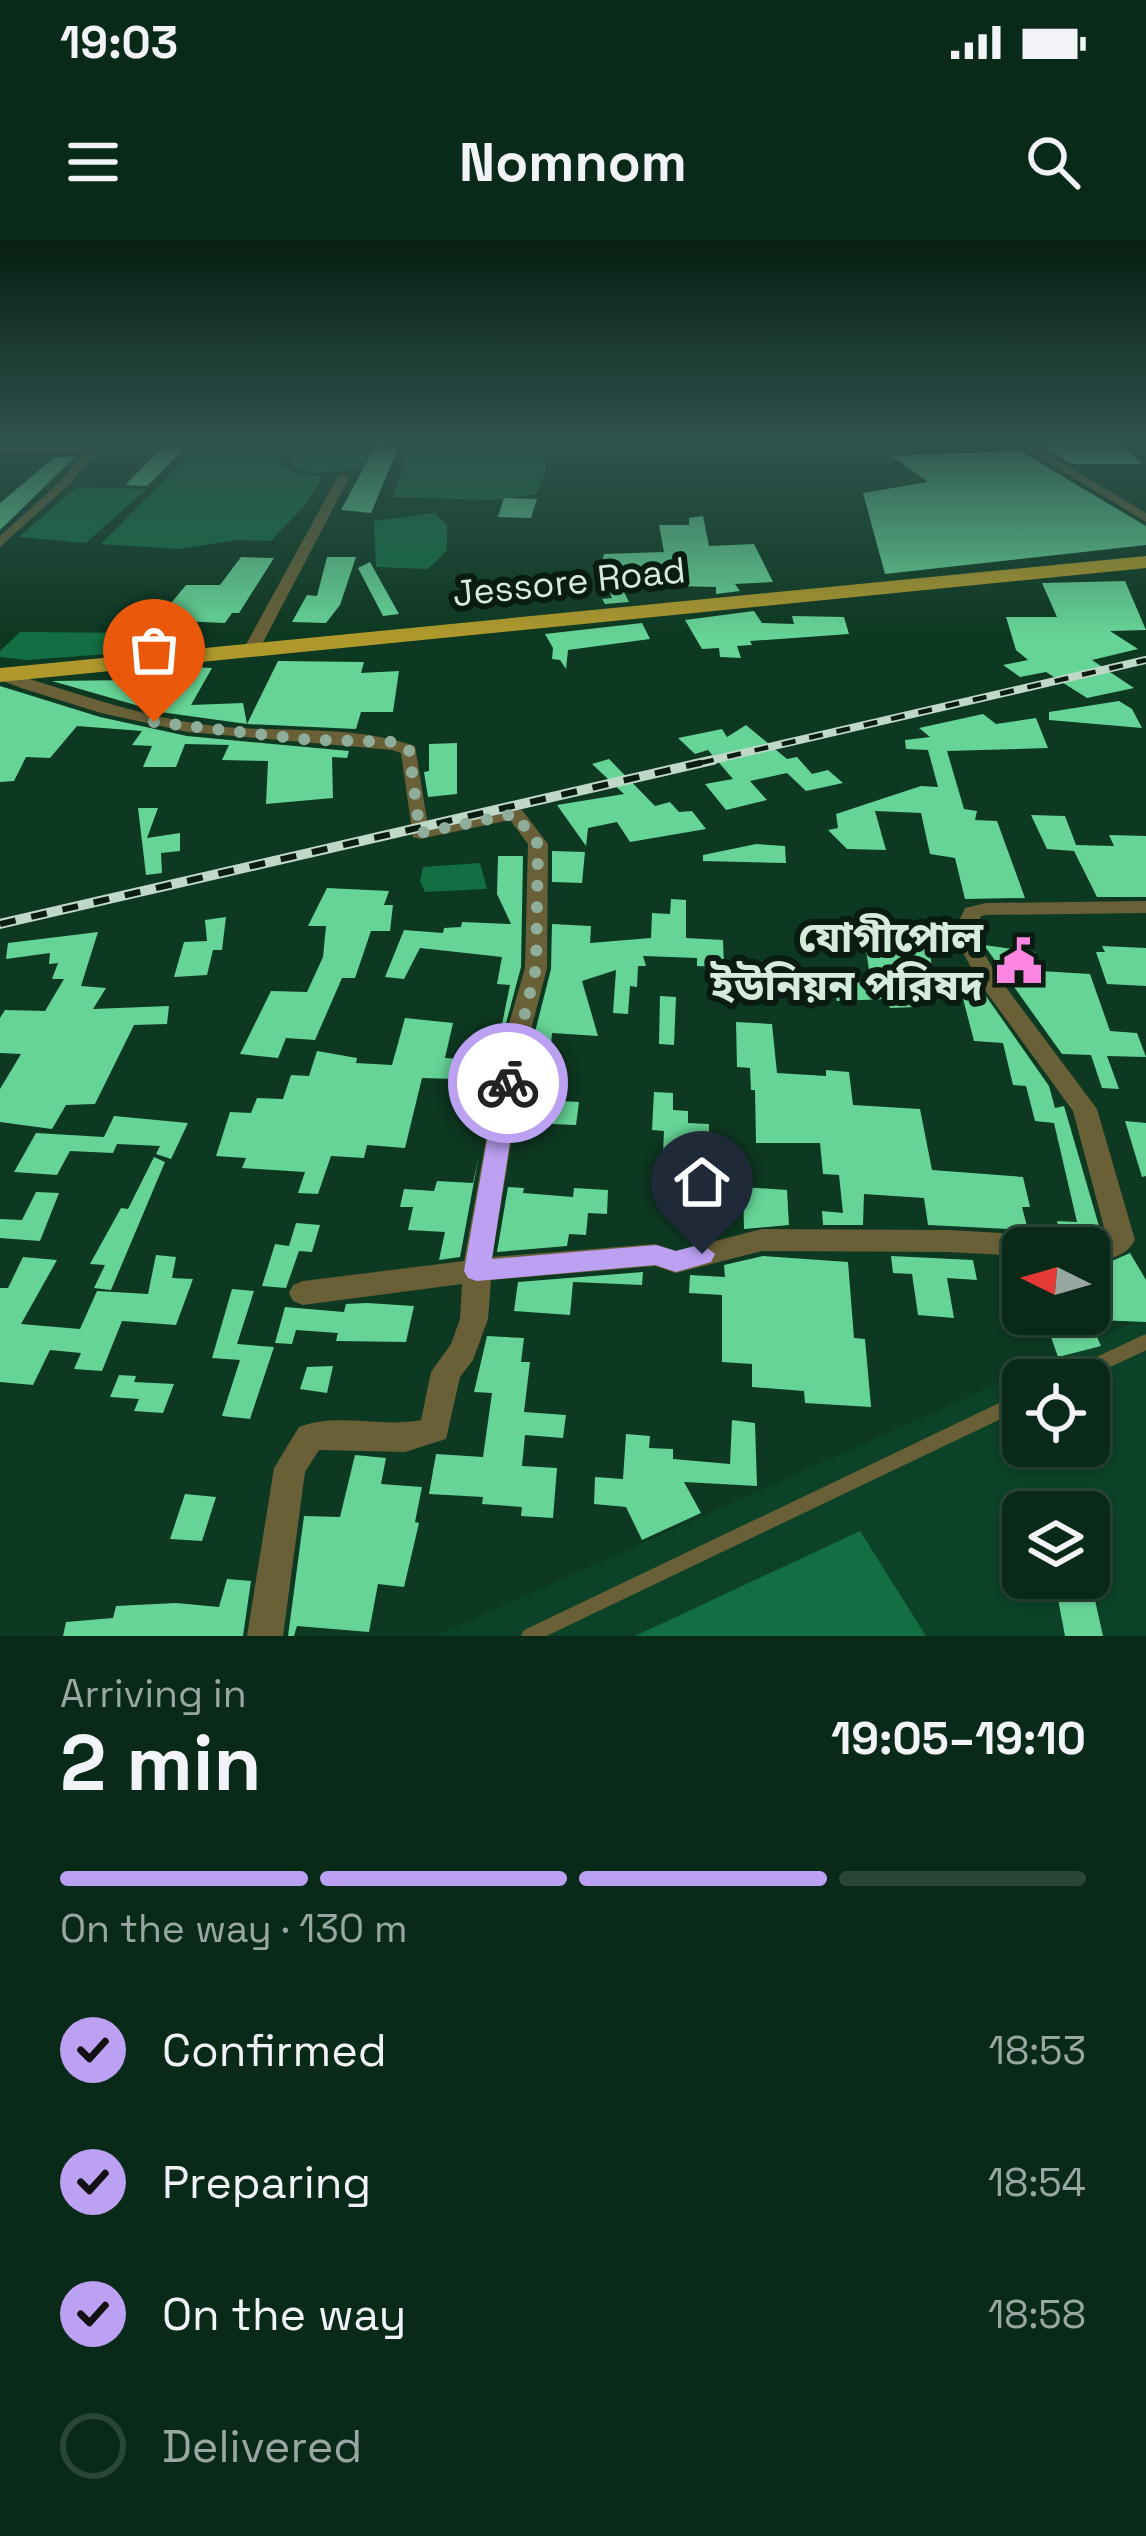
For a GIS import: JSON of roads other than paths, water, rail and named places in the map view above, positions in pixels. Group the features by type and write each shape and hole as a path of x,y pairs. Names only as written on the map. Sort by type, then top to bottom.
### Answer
{"highway":[{"name":"Jessore Road","path":"0,675 1146,562"}],"street":[{"path":"0,543 40,506"},
{"path":"251,650 328,506"},
{"path":"0,675 154,722 310,740 396,742 409,750 420,833 515,814 538,844 536,968 516,1041 473,1319 463,1351 446,1372 435,1429 411,1441 342,1432 310,1437 290,1468 265,1636"},
{"path":"1110,1246 1121,1240 1085,1109 987,977 963,934 972,911 1034,905 1146,907"},
{"path":"303,1293 656,1255 676,1262 762,1240 1002,1243"}],"lane":[{"path":"1110,1359 1146,1342"},
{"path":"529,1636 1002,1410"}],"railway":[{"path":"711,761 1146,660"},
{"path":"0,924 711,761"},
{"path":"700,763 711,761"}],"place":[{"name":"যোগীপোল ইউনিয়ন পরিষদ","path":"1019,961"}]}
